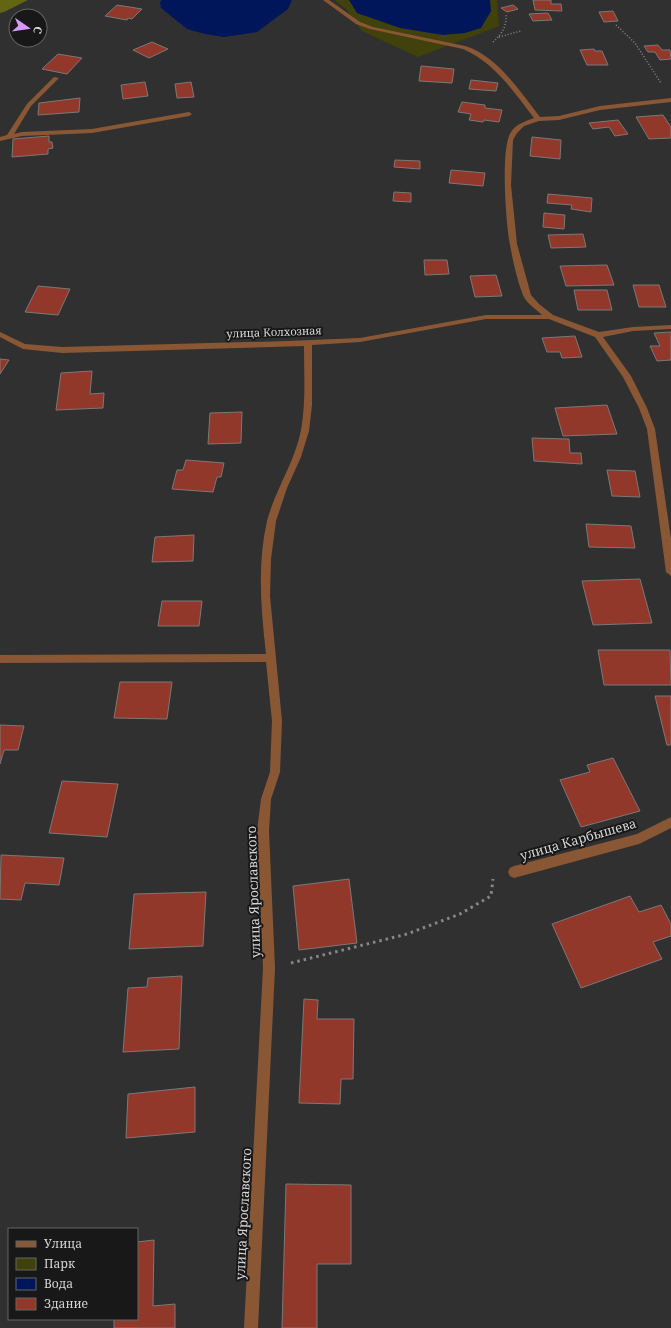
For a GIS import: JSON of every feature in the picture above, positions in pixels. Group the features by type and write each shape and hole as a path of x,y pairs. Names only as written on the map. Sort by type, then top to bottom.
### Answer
{"street":[{"path":"326,0 358,23 372,28 465,48 478,53 495,68 538,119"},
{"path":"10,136 29,105 56,78"},
{"path":"671,100 600,108 559,118 538,119 522,125 514,132 510,140 508,185 512,244 527,296 536,306 550,317 598,335 671,327"},
{"path":"0,139 10,136 92,131 189,114"},
{"name":"улица Колхозная","path":"0,334 24,346 62,350 308,343 360,340 486,317 550,317"},
{"path":"598,335 627,376 643,408 651,429 671,572"},
{"name":"улица Ярославского","path":"251,1328 269,968 263,831 266,799 275,772 277,720 265,596 266,559 272,521 283,488 297,457 305,431 308,405 308,343"},
{"path":"0,659 270,658"},
{"name":"улица Карбышева","path":"514,872 639,838 671,822"}],"path":[{"path":"498,38 507,21 506,14"},
{"path":"616,25 635,43 663,86"},
{"path":"478,53 498,38 521,31"},
{"path":"269,968 407,934 460,914 491,896 493,879"}],"green space":[{"path":"335,0 497,0 499,26 418,57 362,31 346,9"}],"shaded area":[{"path":"0,0 28,0 12,8 8,8 8,10 0,13"}],"water":[{"path":"162,0 292,0 288,9 257,32 224,37 187,29 161,8 160,2"},
{"path":"349,0 490,0 491,11 481,28 465,33 443,35 400,28 357,13"}],"building":[{"path":"533,0 551,0 551,4 561,4 562,11 535,10"},
{"path":"117,5 142,9 132,19 128,18 127,20 105,16"},
{"path":"513,5 518,9 507,12 501,8"},
{"path":"613,11 618,21 604,22 599,12"},
{"path":"548,13 552,20 533,21 529,14"},
{"path":"152,42 168,49 149,58 133,50"},
{"path":"658,45 662,50 670,50 671,59 660,60 655,52 648,52 644,46"},
{"path":"594,49 595,51 602,51 608,65 587,65 580,50"},
{"path":"58,54 82,58 67,74 42,69"},
{"path":"421,66 454,69 452,83 419,81"},
{"path":"471,80 498,83 496,91 469,89"},
{"path":"145,82 148,96 123,99 121,85"},
{"path":"191,82 194,97 177,98 175,84"},
{"path":"80,98 79,112 38,115 39,103"},
{"path":"462,102 485,105 485,108 502,110 499,122 469,120 471,114 458,112"},
{"path":"663,115 671,127 671,138 649,139 636,117"},
{"path":"618,120 628,134 615,136 609,127 593,129 589,123"},
{"path":"49,136 49,142 52,142 53,148 48,149 48,154 12,157 13,139"},
{"path":"532,137 561,140 560,159 530,156"},
{"path":"395,160 420,161 420,169 394,167"},
{"path":"451,170 485,173 483,186 449,183"},
{"path":"394,192 411,193 411,202 393,201"},
{"path":"548,194 592,198 591,212 571,209 572,205 547,203"},
{"path":"544,213 565,215 564,229 543,227"},
{"path":"583,234 586,247 551,248 548,235"},
{"path":"424,260 447,260 449,274 425,275"},
{"path":"607,265 614,285 566,286 560,266"},
{"path":"496,275 502,296 475,297 470,276"},
{"path":"633,285 659,285 666,307 639,307"},
{"path":"38,286 70,289 58,315 25,312"},
{"path":"574,290 607,290 612,310 578,310"},
{"path":"671,332 671,360 657,361 650,346 660,346 654,333"},
{"path":"575,336 582,357 562,358 560,352 547,352 542,338"},
{"path":"0,359 9,360 0,374"},
{"path":"92,371 90,394 104,393 103,408 56,410 61,373"},
{"path":"607,405 617,434 563,436 555,408"},
{"path":"242,412 241,443 208,444 210,413"},
{"path":"532,438 569,439 570,453 581,453 582,464 534,461"},
{"path":"186,460 224,463 221,477 217,477 213,492 172,489 177,470 183,470"},
{"path":"607,470 635,471 640,497 612,496"},
{"path":"586,524 631,526 635,548 589,547"},
{"path":"194,535 193,561 152,562 155,537"},
{"path":"640,579 652,623 593,625 582,581"},
{"path":"162,601 202,601 199,626 158,626"},
{"path":"598,650 670,650 671,685 604,685"},
{"path":"120,682 172,682 167,719 114,718"},
{"path":"655,696 671,696 671,745 667,745"},
{"path":"0,725 24,726 18,750 4,750 0,764"},
{"path":"613,758 640,811 581,827 560,780 590,772 587,765"},
{"path":"62,781 118,784 107,837 49,833"},
{"path":"1,855 64,858 59,885 25,883 21,900 0,899"},
{"path":"349,879 357,943 299,950 293,886"},
{"path":"206,892 203,946 129,949 134,894"},
{"path":"630,896 639,912 661,905 671,924 671,936 653,942 662,959 581,988 552,924"},
{"path":"182,976 179,1049 123,1052 128,988 147,987 148,978"},
{"path":"304,999 318,1000 317,1019 354,1019 353,1079 341,1079 340,1104 299,1103"},
{"path":"195,1087 195,1132 126,1138 128,1094"},
{"path":"286,1184 351,1185 351,1264 317,1264 317,1328 282,1328"},
{"path":"154,1240 153,1306 175,1304 175,1328 114,1328 114,1320 138,1320 138,1242"}]}
